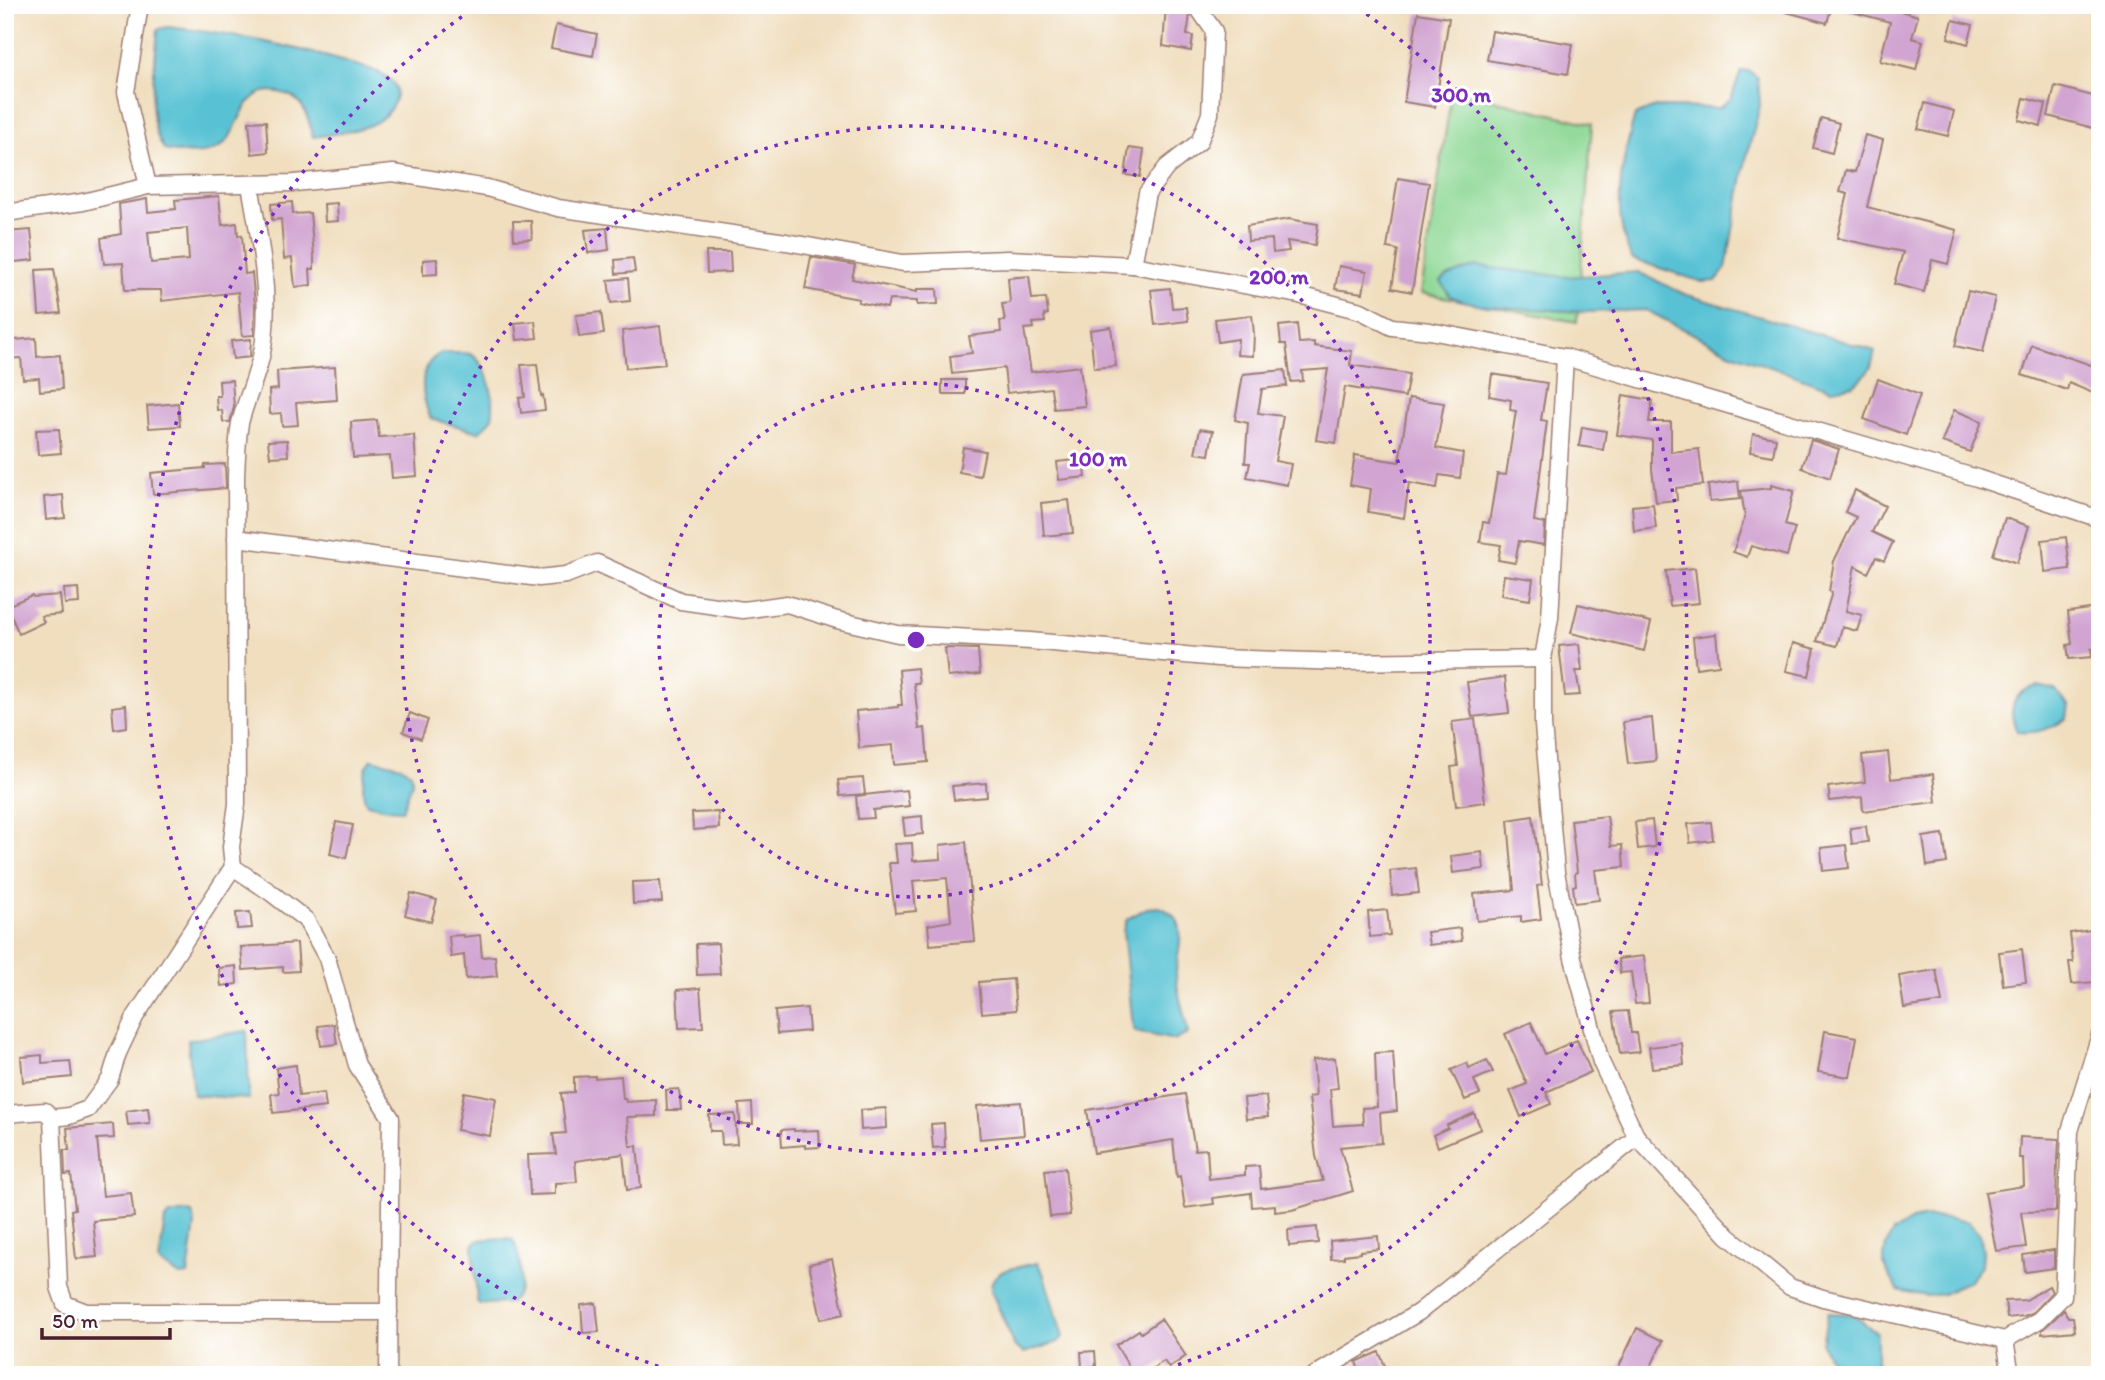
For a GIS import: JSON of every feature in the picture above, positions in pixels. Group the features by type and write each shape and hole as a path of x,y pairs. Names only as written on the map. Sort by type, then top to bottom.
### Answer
{"street":[{"path":"140,5 126,92 148,186"},
{"path":"1133,265 1147,193 1167,167 1199,142 1210,114 1214,31 1196,5"},
{"path":"5,213 83,202 148,186 250,186 393,173 488,188 558,208 786,242 903,263 1008,259 1133,265 1299,295 1361,311 1392,327 1430,331 1565,357 1977,478 2100,519"},
{"path":"52,1118 69,1116 88,1109 110,1079 118,1053 135,1017 233,867 231,846 237,804 236,476 240,424 258,372 264,342 266,305 261,251 250,186"},
{"path":"1565,357 1550,618 1543,659 1543,725 1556,872 1573,958 1601,1062 1637,1137 1728,1236 1790,1287 1823,1298 2006,1340 2039,1320 2063,1296 2070,1131 2100,1035"},
{"path":"236,538 539,578 566,575 597,564 681,601 743,610 787,604 838,620 898,634 1030,641 1218,658 1345,662 1543,659"},
{"path":"233,867 306,920 327,958 357,1065 391,1118 388,1375"},
{"path":"5,1114 45,1111 52,1118 59,1287 65,1304 86,1311 389,1312"},
{"path":"1315,1375 1419,1312 1637,1137"},
{"path":"2006,1340 2011,1375"}],"green space":[{"path":"1452,90 1592,124 1577,322 1421,293"}],"water":[{"path":"168,27 261,41 370,69 393,83 396,89 395,100 387,113 369,125 347,132 313,137 305,111 298,101 286,94 270,91 250,100 233,131 218,148 199,153 165,150 154,124 153,92 158,29"},
{"path":"1741,71 1749,71 1758,78 1760,106 1746,159 1726,268 1716,281 1702,282 1632,259 1621,224 1620,187 1635,115 1655,107 1719,108 1731,99"},
{"path":"1476,266 1567,277 1638,272 1684,294 1875,351 1871,367 1854,385 1832,389 1729,352 1646,310 1583,312 1486,306 1450,296 1441,282"},
{"path":"442,353 470,354 476,358 486,374 492,394 493,413 491,420 479,432 431,419 423,391 424,373 434,358"},
{"path":"2038,686 2055,690 2069,705 2067,718 2042,730 2017,731 2012,715 2014,702 2023,692"},
{"path":"372,759 401,766 411,773 412,783 402,810 367,804 364,781 366,769"},
{"path":"1159,907 1173,915 1180,930 1176,974 1188,1034 1175,1040 1136,1032 1133,1027 1123,931 1127,919 1147,908"},
{"path":"247,1031 249,1099 193,1095 188,1040"},
{"path":"192,1213 195,1224 188,1275 180,1276 159,1262 165,1219 170,1215"},
{"path":"1927,1217 1968,1222 1980,1235 1983,1251 1982,1265 1970,1280 1943,1294 1926,1296 1898,1290 1883,1264 1886,1245 1893,1232 1912,1220"},
{"path":"512,1239 517,1250 521,1274 519,1289 509,1303 479,1304 473,1245 479,1240"},
{"path":"1037,1263 1043,1273 1063,1337 1058,1342 1024,1353 1015,1347 991,1290 992,1283 1000,1273"},
{"path":"1828,1313 1852,1314 1877,1333 1877,1363 1854,1369 1831,1362 1822,1343"}],"building":[{"path":"1166,5 1186,6 1190,15 1187,35 1193,36 1191,51 1163,46"},
{"path":"1779,5 1832,5 1827,23 1779,10"},
{"path":"1845,5 1891,5 1890,8 1918,16 1912,38 1923,41 1916,70 1880,61 1890,22 1845,10"},
{"path":"1418,13 1449,18 1435,107 1404,102"},
{"path":"1953,20 1973,25 1968,44 1948,38"},
{"path":"556,25 597,34 593,56 551,48"},
{"path":"1492,31 1573,44 1568,74 1487,60"},
{"path":"2055,86 2100,98 2093,128 2048,116"},
{"path":"2024,98 2046,104 2041,126 2019,120"},
{"path":"1925,103 1954,111 1948,136 1918,129"},
{"path":"1821,118 1839,123 1832,153 1813,148"},
{"path":"266,121 268,152 252,154 249,122"},
{"path":"1865,135 1883,140 1867,207 1957,230 1948,264 1932,260 1924,292 1894,284 1903,252 1837,238 1848,194 1840,192 1846,170 1855,172"},
{"path":"1129,148 1144,150 1140,177 1125,175"},
{"path":"1398,178 1429,183 1412,292 1392,288 1398,250 1387,248"},
{"path":"219,196 222,225 237,223 238,236 242,235 245,274 252,273 254,335 242,336 238,292 162,301 161,290 125,290 123,263 104,264 101,238 121,234 119,204 147,199 148,212 176,209 175,200","holes":["187,228 189,260 151,263 148,232"]},
{"path":"292,202 293,214 310,213 314,256 314,269 310,269 311,285 295,287 292,258 284,259 281,219 272,220 271,204"},
{"path":"337,203 338,221 325,222 324,204"},
{"path":"1289,219 1318,224 1315,245 1287,241 1289,251 1273,253 1272,239 1248,241 1247,226"},
{"path":"513,221 531,221 532,239 514,240"},
{"path":"607,228 609,250 588,253 585,230"},
{"path":"31,230 34,260 5,263 5,232"},
{"path":"706,252 730,252 731,272 707,273"},
{"path":"811,257 855,265 852,279 917,292 917,289 937,289 938,304 917,305 917,301 889,300 887,308 858,302 859,299 805,289"},
{"path":"633,258 635,272 616,274 615,260"},
{"path":"437,259 437,274 423,275 423,260"},
{"path":"1339,266 1367,271 1363,293 1335,289"},
{"path":"54,269 61,313 39,315 36,270"},
{"path":"1029,276 1032,299 1046,298 1048,314 1044,315 1045,322 1033,323 1034,328 1024,329 1031,372 1080,366 1085,406 1054,409 1051,388 1007,393 1004,368 952,374 950,356 972,353 969,336 1001,332 1000,321 1005,321 1002,304 1010,303 1008,278"},
{"path":"628,278 630,301 611,303 608,280"},
{"path":"1170,288 1172,308 1186,307 1188,321 1155,325 1151,290"},
{"path":"1968,291 1995,297 1983,352 1955,346"},
{"path":"601,312 604,334 579,337 576,315"},
{"path":"1252,315 1253,356 1237,355 1238,339 1218,342 1215,319"},
{"path":"535,321 537,338 517,340 515,323"},
{"path":"1297,324 1299,343 1314,342 1314,346 1352,351 1350,365 1409,374 1405,397 1345,387 1336,443 1316,440 1328,369 1302,371 1303,381 1291,382 1286,344 1281,344 1279,326"},
{"path":"660,326 665,364 626,368 622,331"},
{"path":"1111,327 1116,366 1094,368 1090,330"},
{"path":"36,338 37,357 60,355 62,389 40,391 39,378 23,379 21,358 5,359 5,341"},
{"path":"251,339 250,357 233,359 231,341"},
{"path":"2032,345 2100,368 2100,396 2069,383 2067,390 2022,375"},
{"path":"537,364 545,410 521,413 519,398 525,397 521,365"},
{"path":"335,367 337,400 296,403 298,425 282,426 281,413 270,414 269,390 278,389 277,371"},
{"path":"1285,370 1287,386 1262,389 1258,413 1283,416 1275,461 1291,464 1287,485 1247,477 1250,463 1245,463 1248,423 1235,420 1243,374"},
{"path":"1492,374 1547,383 1541,420 1547,421 1534,521 1545,523 1544,545 1519,541 1515,563 1498,560 1501,545 1480,542 1483,522 1489,523 1497,474 1506,475 1516,411 1510,410 1511,400 1489,396"},
{"path":"1878,379 1920,395 1906,435 1864,419"},
{"path":"232,380 234,407 230,422 223,422 222,410 217,410 219,381"},
{"path":"942,380 965,380 965,394 942,394"},
{"path":"1623,395 1652,400 1649,422 1671,422 1671,452 1699,449 1703,485 1676,488 1677,500 1656,502 1652,440 1617,435"},
{"path":"1409,398 1444,403 1436,448 1463,453 1460,478 1439,475 1437,488 1409,483 1404,518 1368,512 1371,489 1350,485 1355,455 1399,462"},
{"path":"178,403 180,426 149,428 147,406"},
{"path":"1954,410 1982,421 1970,452 1942,442"},
{"path":"377,420 379,437 414,435 417,476 392,478 390,456 353,458 351,422"},
{"path":"1582,427 1606,431 1603,450 1579,446"},
{"path":"59,429 61,453 38,455 36,430"},
{"path":"1200,429 1213,431 1209,455 1195,453"},
{"path":"1753,434 1776,438 1773,456 1750,452"},
{"path":"287,440 288,456 270,457 268,441"},
{"path":"1811,440 1839,449 1830,478 1802,468"},
{"path":"963,447 985,451 980,476 959,472"},
{"path":"1084,459 1086,477 1059,480 1057,462"},
{"path":"225,464 226,488 153,494 151,473"},
{"path":"1738,481 1740,499 1710,502 1708,485"},
{"path":"1771,485 1794,491 1785,525 1795,528 1787,556 1751,546 1747,557 1733,552 1745,517 1741,491 1771,488"},
{"path":"1855,490 1885,506 1872,532 1893,542 1884,561 1876,557 1868,573 1855,566 1846,611 1862,615 1857,631 1842,627 1837,646 1817,641 1832,592 1829,591 1834,561 1856,517 1845,512"},
{"path":"63,495 65,518 46,520 44,497"},
{"path":"1069,500 1073,533 1044,536 1041,503"},
{"path":"1653,504 1656,528 1634,531 1632,506"},
{"path":"2005,518 2029,526 2017,563 1993,555"},
{"path":"2066,537 2070,569 2045,572 2042,540"},
{"path":"1695,568 1699,603 1670,606 1666,571"},
{"path":"1504,575 1533,579 1530,600 1501,595"},
{"path":"78,588 79,603 65,604 64,589"},
{"path":"32,595 60,595 62,614 41,616 44,622 19,634 7,606"},
{"path":"1578,604 1651,622 1644,651 1571,633"},
{"path":"2097,608 2100,648 2091,649 2092,657 2069,659 2067,645 2072,644 2068,612"},
{"path":"1716,634 1719,665 1696,668 1693,637"},
{"path":"1793,643 1815,649 1809,676 1786,671"},
{"path":"1579,644 1582,671 1576,671 1580,695 1565,696 1559,646"},
{"path":"945,648 978,649 980,674 948,677"},
{"path":"917,668 919,683 914,683 919,729 925,728 928,762 894,765 893,745 859,748 856,711 902,705 899,670"},
{"path":"1505,677 1509,713 1472,717 1467,682"},
{"path":"126,705 127,727 114,729 112,707"},
{"path":"410,713 428,720 421,739 403,732"},
{"path":"1652,718 1656,761 1628,764 1623,722"},
{"path":"1475,719 1485,802 1456,806 1451,767 1458,766 1452,722"},
{"path":"1888,752 1891,779 1933,774 1936,802 1863,811 1862,797 1830,801 1828,787 1865,782 1862,755"},
{"path":"863,778 865,794 840,796 838,780"},
{"path":"986,783 987,797 954,800 952,786"},
{"path":"907,790 909,806 873,810 874,818 858,819 856,796"},
{"path":"718,812 719,828 693,830 692,813"},
{"path":"922,816 923,834 905,836 903,818"},
{"path":"1533,816 1542,885 1537,886 1541,919 1521,922 1521,916 1477,921 1474,894 1514,890 1508,820"},
{"path":"1607,816 1611,846 1622,845 1624,867 1595,870 1599,900 1575,903 1573,886 1576,885 1577,872 1571,820"},
{"path":"1652,820 1655,847 1638,849 1635,822"},
{"path":"336,822 353,825 346,858 330,854"},
{"path":"1711,822 1713,840 1690,843 1688,824"},
{"path":"1866,826 1868,842 1852,844 1850,828"},
{"path":"1943,834 1947,863 1927,866 1923,837"},
{"path":"966,842 975,941 930,945 928,925 951,921 947,878 913,881 916,911 895,913 889,863 897,863 895,844 912,843 913,861 941,859 940,845"},
{"path":"1846,845 1849,868 1823,871 1821,848"},
{"path":"1482,852 1484,869 1453,873 1451,856"},
{"path":"1416,868 1419,893 1392,896 1390,871"},
{"path":"660,881 662,902 633,904 632,882"},
{"path":"411,893 437,900 431,922 405,915"},
{"path":"1387,910 1390,935 1370,937 1368,912"},
{"path":"250,912 252,928 237,929 236,913"},
{"path":"1460,928 1462,941 1429,945 1427,932"},
{"path":"2098,929 2099,944 2091,945 2095,982 2072,984 2069,962 2073,962 2070,933"},
{"path":"480,935 482,957 495,956 497,976 466,979 464,955 451,957 449,936"},
{"path":"297,943 299,971 283,972 283,967 243,970 241,947"},
{"path":"718,943 720,974 697,975 696,944"},
{"path":"2022,949 2026,982 2003,985 1999,952"},
{"path":"1644,956 1649,1003 1635,1004 1631,972 1620,973 1618,959"},
{"path":"236,966 237,984 221,986 219,968"},
{"path":"1936,970 1942,1002 1904,1008 1899,976"},
{"path":"1013,979 1016,1010 982,1013 979,982"},
{"path":"700,988 703,1027 679,1028 677,990"},
{"path":"807,1008 809,1031 777,1034 775,1011"},
{"path":"1628,1011 1631,1033 1636,1033 1639,1052 1620,1054 1613,1012"},
{"path":"1531,1022 1545,1054 1577,1040 1591,1072 1546,1092 1551,1104 1521,1117 1510,1091 1527,1084 1505,1034"},
{"path":"334,1024 337,1044 321,1046 318,1026"},
{"path":"1825,1031 1857,1037 1850,1077 1818,1072"},
{"path":"1682,1043 1684,1065 1652,1068 1649,1047"},
{"path":"1393,1052 1397,1111 1380,1113 1382,1143 1340,1147 1353,1191 1292,1210 1275,1212 1275,1205 1252,1207 1251,1193 1213,1198 1214,1204 1185,1208 1180,1176 1177,1177 1173,1140 1094,1153 1087,1110 1185,1094 1195,1150 1207,1149 1209,1179 1245,1175 1245,1167 1259,1166 1261,1189 1323,1181 1316,1156 1309,1097 1316,1096 1313,1060 1335,1058 1338,1088 1330,1089 1333,1126 1363,1124 1362,1108 1377,1107 1375,1053"},
{"path":"42,1055 42,1063 70,1061 72,1077 23,1082 21,1057"},
{"path":"1487,1060 1493,1072 1474,1080 1480,1094 1465,1100 1451,1070 1467,1063 1469,1068"},
{"path":"296,1065 299,1096 324,1093 326,1107 273,1113 271,1094 279,1093 276,1068"},
{"path":"621,1076 623,1099 626,1102 656,1100 656,1116 627,1117 630,1146 637,1146 641,1188 627,1190 623,1154 575,1161 577,1182 555,1183 555,1194 530,1195 528,1155 556,1154 553,1134 566,1133 561,1093 574,1092 574,1077"},
{"path":"679,1089 681,1110 667,1110 666,1090"},
{"path":"464,1092 496,1098 490,1136 457,1130"},
{"path":"1266,1096 1268,1117 1246,1119 1244,1098"},
{"path":"1021,1102 1024,1135 980,1139 977,1106"},
{"path":"752,1103 753,1124 740,1124 739,1104"},
{"path":"148,1108 150,1123 128,1125 126,1111"},
{"path":"886,1108 887,1128 861,1130 860,1110"},
{"path":"1474,1113 1481,1129 1438,1147 1433,1135 1448,1128 1447,1125"},
{"path":"735,1114 737,1144 722,1145 721,1131 710,1131 709,1115"},
{"path":"944,1123 945,1147 933,1148 931,1124"},
{"path":"113,1124 114,1138 97,1139 103,1196 131,1193 134,1217 93,1221 97,1257 76,1259 71,1210 75,1209 71,1174 65,1175 64,1150 69,1150 67,1128"},
{"path":"781,1130 819,1130 820,1147 782,1147"},
{"path":"2020,1137 2059,1139 2056,1211 2021,1212 2026,1247 1996,1251 1985,1192 2024,1186 2023,1158 2019,1158"},
{"path":"1065,1168 1070,1215 1050,1217 1045,1170"},
{"path":"1317,1227 1318,1243 1289,1246 1288,1230"},
{"path":"1378,1236 1379,1249 1331,1259 1330,1241"},
{"path":"2054,1250 2054,1268 2025,1272 2023,1255"},
{"path":"832,1259 844,1314 821,1319 809,1264"},
{"path":"2049,1286 2052,1292 2033,1312 2007,1318 2005,1301 2026,1300"},
{"path":"596,1303 599,1332 583,1333 581,1305"},
{"path":"2064,1310 2068,1317 2073,1317 2075,1331 2042,1334 2042,1330"},
{"path":"1161,1319 1186,1356 1169,1368 1164,1361 1142,1375 1134,1375 1116,1345 1139,1330 1141,1333"},
{"path":"1637,1328 1663,1341 1647,1375 1615,1375"},
{"path":"1095,1351 1096,1366 1082,1367 1081,1352"},
{"path":"1379,1352 1389,1375 1361,1375 1356,1362"}]}
